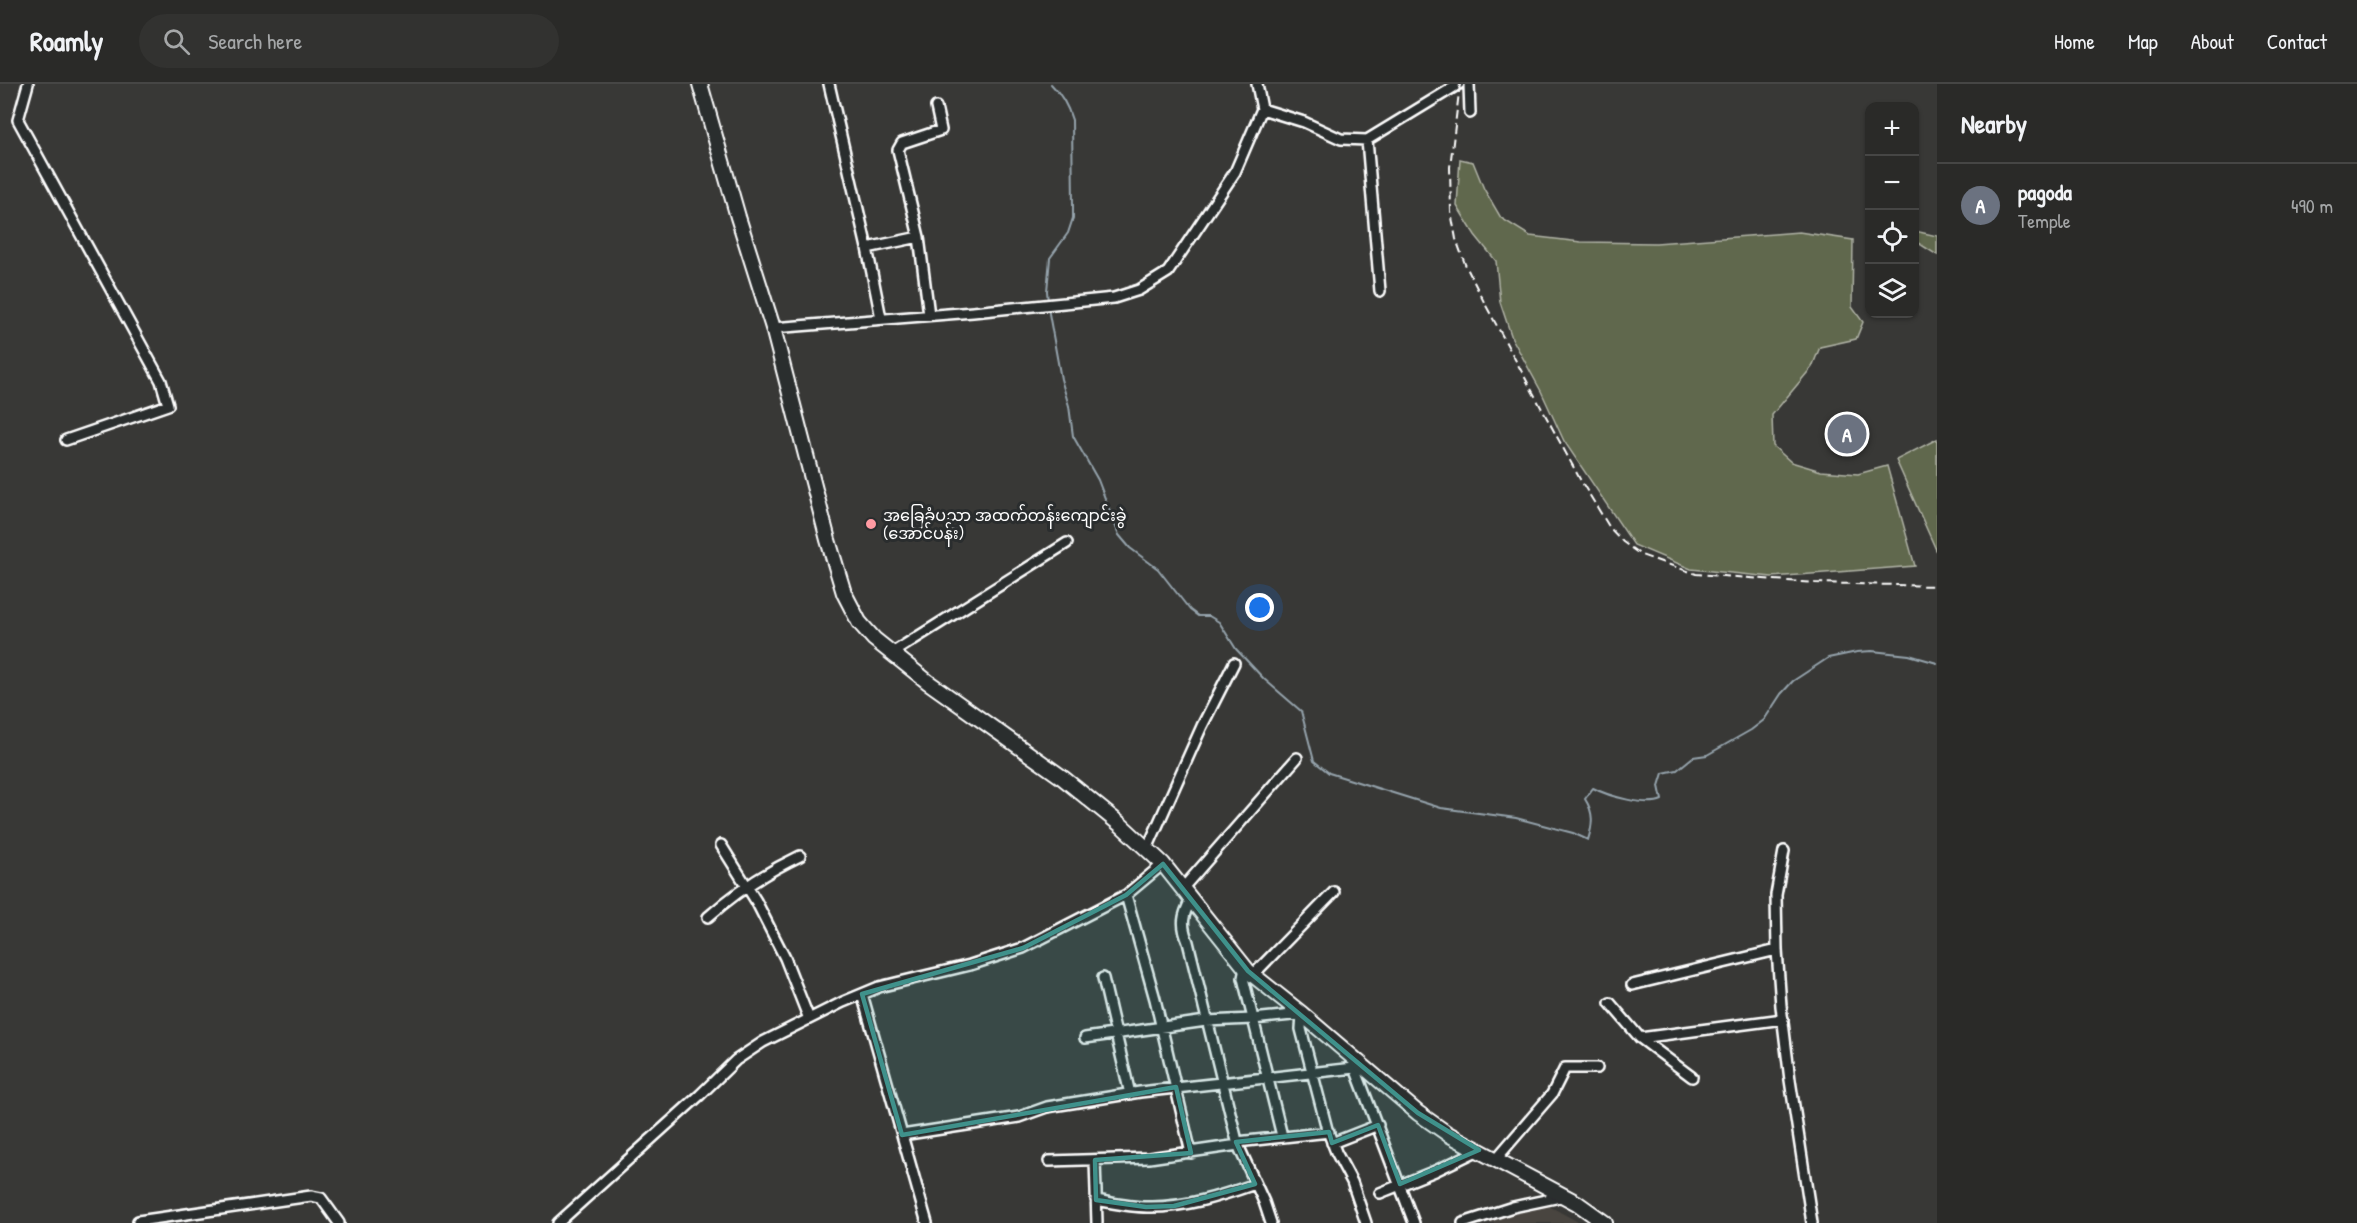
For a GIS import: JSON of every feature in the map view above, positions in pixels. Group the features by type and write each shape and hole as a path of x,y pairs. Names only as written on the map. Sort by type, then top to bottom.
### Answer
{"main road":[{"path":"700,84 773,328 828,540 844,593 859,622 874,639 928,682 1063,778 1121,825 1163,864 1249,971 1302,1014 1359,1067 1448,1134 1565,1196 1605,1223"}],"street":[{"path":"28,84 18,120 161,381 168,405 66,440"},
{"path":"829,84 881,318"},
{"path":"773,328 1114,298 1139,290 1168,272 1235,172 1262,109 1257,84"},
{"path":"1262,109 1304,122 1341,139 1367,140 1459,84"},
{"path":"1469,84 1470,113"},
{"path":"929,315 919,237 898,150 902,143 941,130 936,108"},
{"path":"1367,140 1380,291"},
{"path":"867,248 919,237"},
{"path":"892,652 1067,543"},
{"path":"1147,849 1202,726 1234,663"},
{"path":"1182,889 1297,758"},
{"path":"721,845 747,886 785,958 809,1018"},
{"path":"1784,850 1776,896 1777,950 1783,1019 1812,1223"},
{"path":"708,917 747,886 800,856"},
{"path":"558,1223 736,1060 763,1042 809,1018 879,987 970,965 1023,948 1126,895 1163,864"},
{"path":"1282,1136 1243,978 1334,892"},
{"path":"1126,895 1161,1026 1191,1153"},
{"path":"1191,900 1182,918 1183,930 1188,942 1238,1143 1271,1223"},
{"path":"1632,985 1777,950"},
{"path":"1103,978 1130,1094"},
{"path":"862,994 927,1223"},
{"path":"1610,1003 1641,1038 1692,1077"},
{"path":"1085,1038 1206,1021 1302,1014 1301,1029 1332,1143 1352,1182 1366,1223"},
{"path":"1641,1038 1783,1019"},
{"path":"902,1135 1019,1117 1047,1107 1176,1087 1359,1067 1414,1223"},
{"path":"1496,1159 1552,1094 1565,1068 1597,1068"},
{"path":"1332,1143 1378,1125"},
{"path":"1049,1161 1149,1158 1191,1153 1282,1136 1329,1132"},
{"path":"1380,1193 1479,1150"},
{"path":"1095,1160 1097,1223"},
{"path":"1096,1200 1146,1208 1174,1206 1229,1193 1255,1184"},
{"path":"135,1222 311,1196 321,1198 339,1223"},
{"path":"1463,1223 1514,1207 1565,1196"}],"highlighted area":[{"path":"1163,864 1248,971 1418,1113 1479,1150 1400,1184 1378,1125 1332,1143 1329,1132 1236,1142 1255,1184 1174,1206 1146,1207 1096,1200 1095,1160 1191,1153 1176,1087 902,1135 862,994 1023,948 1126,895"}],"shaded area":[{"path":"1549,1206 1580,1223 1483,1223 1534,1208"}],"green space":[{"path":"1460,159 1473,162 1484,189 1501,218 1530,236 1581,242 1656,243 1799,232 1853,240 1852,307 1863,322 1856,339 1820,347 1812,367 1772,415 1773,446 1791,462 1821,471 1858,474 1887,466 1915,566 1772,577 1691,569 1634,545 1564,441 1541,391 1512,338 1500,302 1496,261 1475,235 1457,206"},
{"path":"1919,232 1937,236 1937,255 1919,244"},
{"path":"1937,439 1937,552 1896,460"}],"waterway":[{"path":"1048,302 1050,258 1068,233 1073,218 1072,120 1064,101 1051,84"},
{"path":"1048,308 1061,379 1069,406 1073,436 1098,480 1119,535 1130,548 1158,569 1190,610 1198,616 1209,616 1219,622 1236,649 1264,679 1301,711 1314,761 1329,773 1441,808 1516,818 1573,833 1588,840 1592,819 1585,799 1593,788 1617,797 1638,801 1662,800 1659,786 1663,773 1677,770 1693,757 1707,755 1751,730 1764,720 1781,694 1793,681 1828,658 1872,651 1909,655 1937,663"}],"railway":[{"path":"1460,84 1450,167 1451,212 1456,239 1465,264 1484,302 1581,481 1610,528 1623,542 1641,555 1696,574 1815,583 1937,586"}],"place":[{"name":"pagoda","path":"1847,434"},
{"name":"အခြေခံပညာ အထက်တန်းကျောင်းခွဲ (အောင်ပန်း)","path":"871,524"}]}
